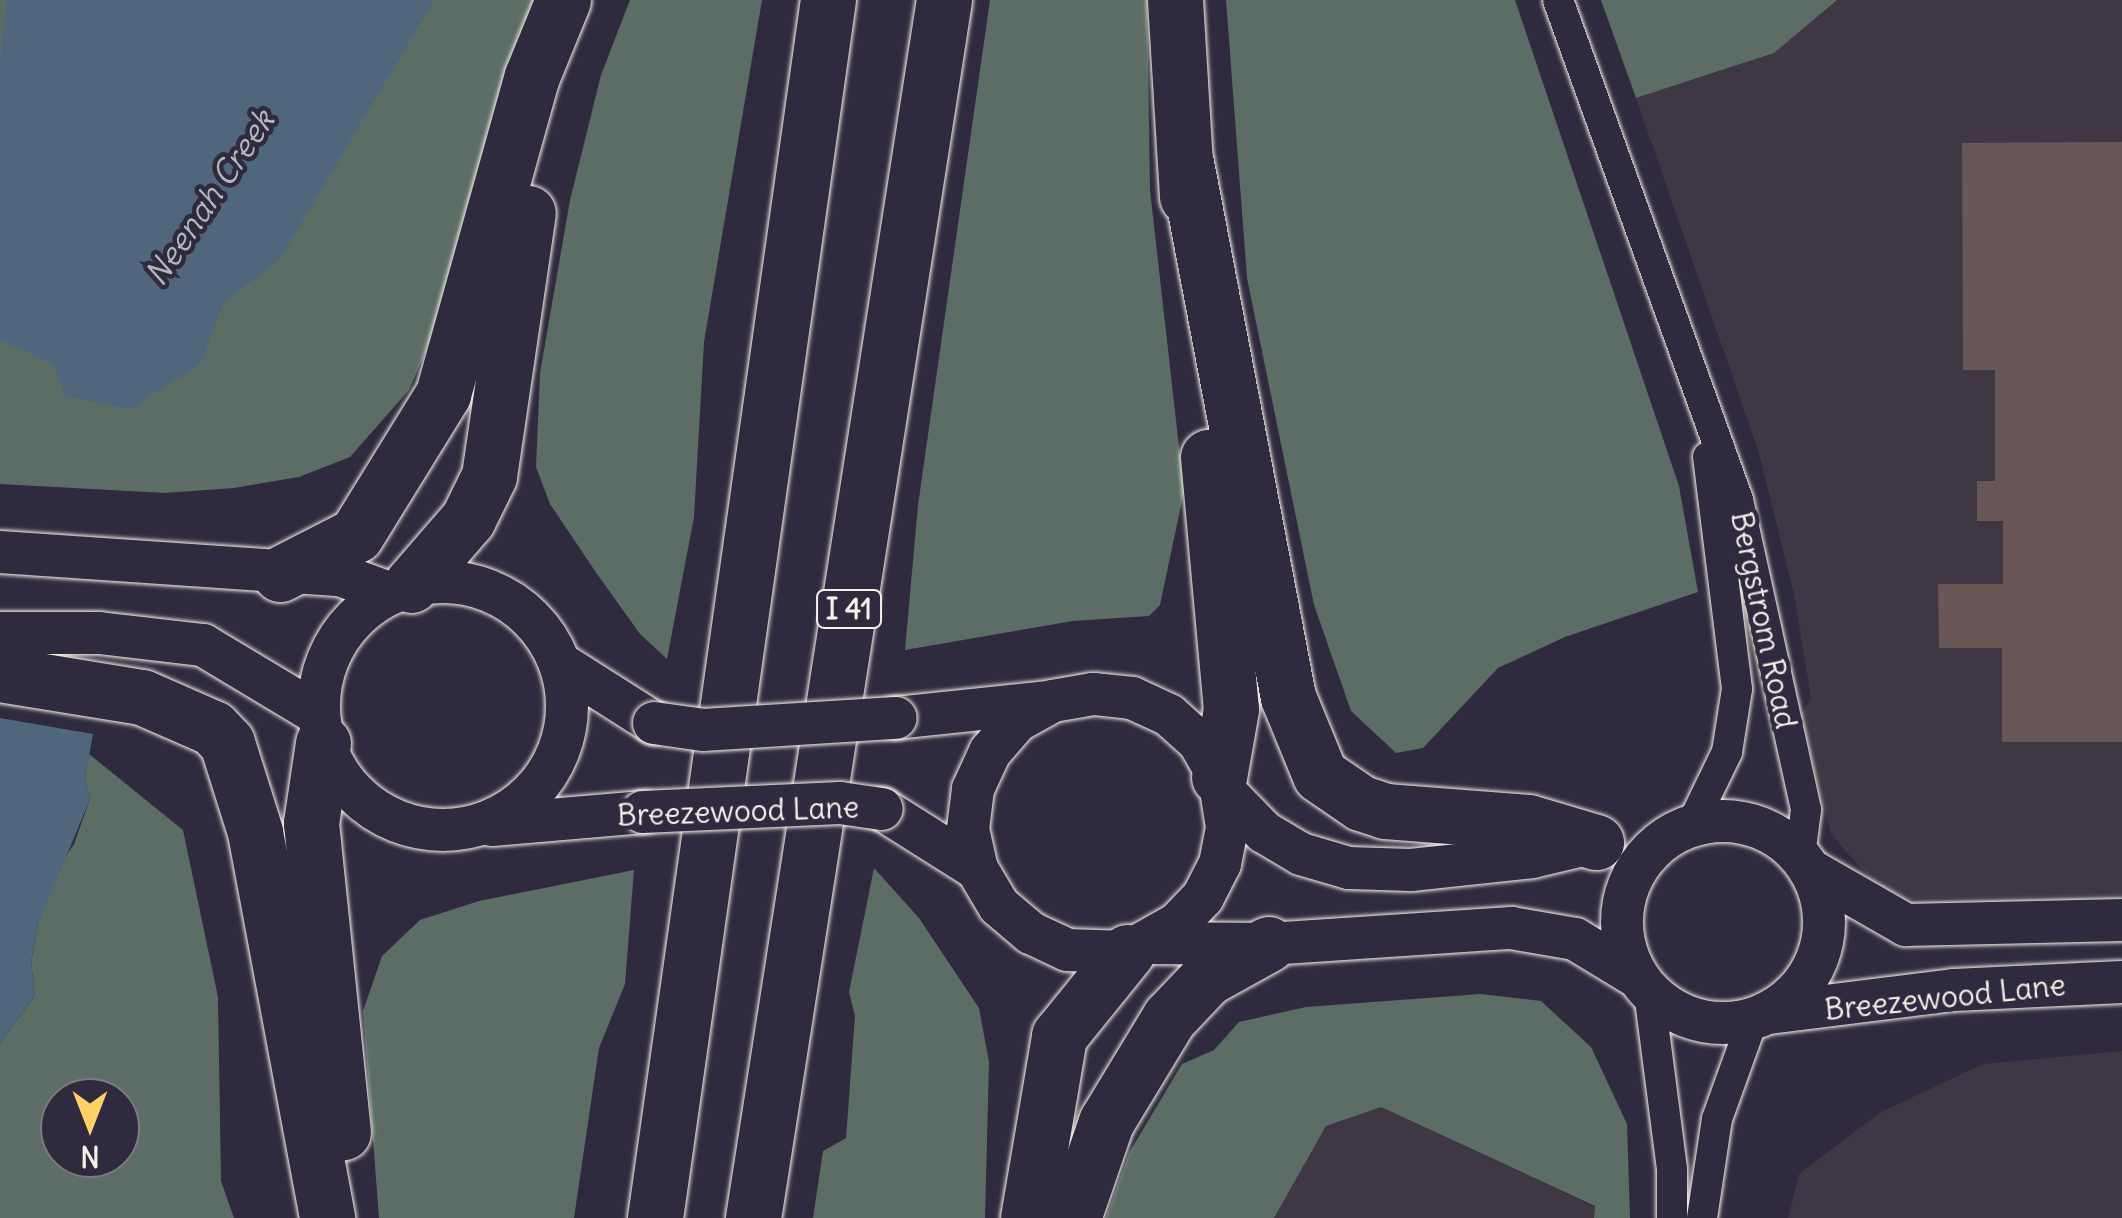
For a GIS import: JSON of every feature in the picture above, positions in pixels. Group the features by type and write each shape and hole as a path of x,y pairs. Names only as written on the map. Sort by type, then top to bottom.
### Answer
{"highway":[{"path":"280,574 356,535 428,423 462,344 532,76 563,0"},
{"path":"400,590 468,520 489,476 530,204 562,84 593,0"},
{"path":"654,1218 828,0"},
{"name":"I 41","path":"753,1218 944,0"},
{"path":"1175,0 1187,236 1232,710 1221,784"},
{"path":"1186,163 1288,698 1320,775 1361,803 1386,811 1528,822 1596,842"},
{"path":"0,674 142,698 213,728 227,743 255,832 326,1218"},
{"path":"321,728 311,823 351,1218"},
{"path":"1074,1218 1106,1122 1169,1018 1207,978 1268,944"},
{"path":"1028,1218 1060,1036 1136,947"}],"main road":[{"path":"0,552 280,574 340,575 400,590 448,582 484,588 518,605 544,632 562,664 567,730 556,762 512,811 482,826 442,831 403,825 368,806 341,778 321,728 320,684 344,630 400,590"},
{"path":"0,634 98,633 202,644 321,728"},
{"path":"562,664 654,723 703,730 896,718 1053,702 1092,694 1132,698 1169,715 1199,742 1221,784 1288,847 1349,868 1428,868 1682,826 1751,825 1805,863 1822,901 1824,934 1814,966 1796,993 1761,1016 1697,1020 1575,939 1525,929 1268,944 1067,950 1031,933 999,906 977,869 968,829 972,788 1008,732 1053,702"},
{"path":"1136,947 1177,924 1203,897 1220,864 1227,827 1221,784"},
{"name":"Breezewood Lane","path":"482,826 643,812 840,803 882,809 977,869"},
{"path":"1642,983 1623,943 1626,897 1646,856 1682,826"},
{"name":"Breezewood Lane","path":"1805,863 1906,925 2122,920"},
{"name":"Breezewood Lane","path":"1761,1016 1954,990 2122,982"}],"street":[{"name":"Bergstrom Road","path":"1558,0 1738,500 1762,592 1806,810 1805,863"},
{"name":"Bergstrom Road","path":"1682,826 1727,752 1737,689 1698,390"},
{"path":"1642,983 1672,1170 1672,1218"},
{"path":"1702,1218 1717,1119 1761,1016"}],"shaded area":[{"path":"1837,0 2122,0 2122,895 1910,899 1877,887 1831,834 1801,715 1811,698 1794,594 1759,453 1636,98 1774,53"},
{"path":"2122,1051 2122,1218 1788,1218 1799,1174 1879,1113 1983,1064"},
{"path":"1381,1107 1595,1207 1594,1218 1274,1218 1326,1126"}],"green space":[{"path":"0,0 538,0 440,318 409,390 350,457 299,477 234,488 165,493 0,484"},
{"path":"630,0 762,0 704,342 694,517 667,659 640,634 597,574 550,504 536,467 540,373 570,200 601,75"},
{"path":"990,0 1147,0 1150,190 1184,491 1160,605 1149,616 1073,621 905,650 918,505"},
{"path":"1226,0 1515,0 1679,486 1698,592 1565,637 1498,668 1423,748 1396,753 1351,711 1314,605 1247,278"},
{"path":"1601,0 1837,0 1774,53 1636,98"},
{"path":"89,754 183,830 218,997 221,1181 234,1218 0,1218 0,1043 35,996 31,962 38,925 53,876 74,844 90,799 85,779"},
{"path":"874,868 919,918 979,1008 989,1062 985,1218 813,1218 823,1151 846,1138 855,1016 849,992"},
{"path":"634,870 625,984 599,1048 574,1218 379,1218 363,1011 382,956 420,920 479,901"},
{"path":"1480,994 1541,1001 1591,1047 1627,1124 1630,1218 1594,1218 1595,1206 1381,1107 1326,1126 1274,1218 1106,1218 1129,1153 1182,1064 1214,1050 1239,1022 1306,1007"}],"water":[{"name":"Neenah Creek","path":"7,0 434,0 280,259 224,302 201,363 130,409 65,396 54,365 0,339 0,61"},
{"path":"0,718 93,734 85,779 90,799 38,925 31,962 35,996 0,1043"}],"building":[{"path":"2122,142 2122,742 2002,742 2002,648 1939,648 1938,584 2003,584 2003,521 1977,521 1977,481 1995,481 1995,370 1963,370 1962,143"}]}
